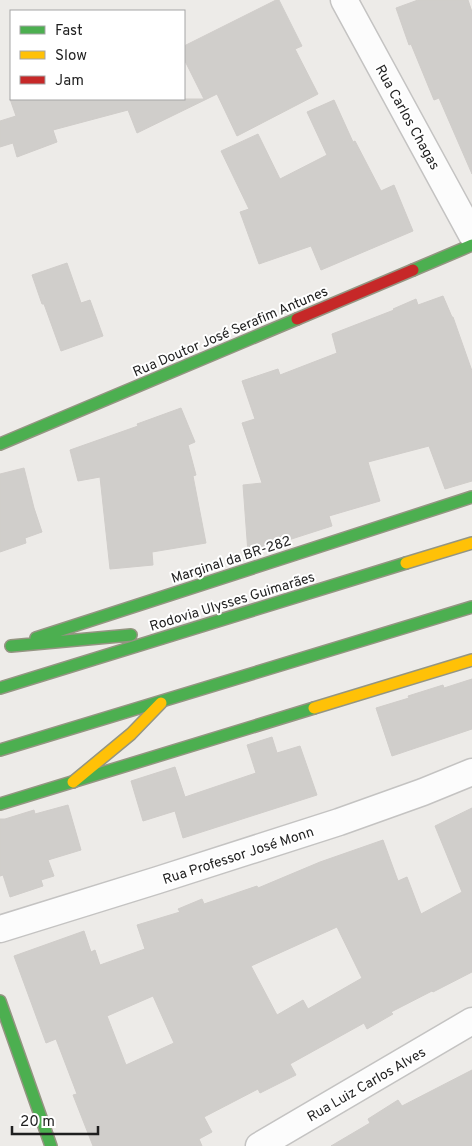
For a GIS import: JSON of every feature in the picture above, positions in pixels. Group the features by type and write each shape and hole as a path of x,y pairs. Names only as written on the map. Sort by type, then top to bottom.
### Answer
{"main road":[{"name":"Rua Doutor José Serafim Antunes","path":"0,444 472,245"},
{"name":"Marginal da BR-282","path":"6,648 472,497"},
{"name":"Rodovia Ulysses Guimarães","path":"0,688 472,543"},
{"path":"0,750 472,607"},
{"path":"6,648 187,630"},
{"path":"0,804 472,660"},
{"path":"73,782 131,734 162,701"},
{"path":"0,1001 51,1146"}],"street":[{"name":"Rua Carlos Chagas","path":"344,0 472,234"},
{"name":"Rua Professor José Monn","path":"0,929 339,822 472,772"},
{"name":"Rua Luiz Carlos Alves","path":"259,1146 472,1021"}],"building":[{"path":"279,0 302,46 295,49 318,94 237,136 217,94 137,133 128,110 53,130 57,142 17,157 13,143 0,147 0,121 16,116 10,100 204,99 185,61 185,46"},
{"path":"418,0 468,0 472,12 472,174 439,98 434,100 411,44 409,45 396,8"},
{"path":"334,100 353,142 355,141 381,191 394,185 413,231 321,270 311,246 259,264 240,212 249,209 221,151 258,134 280,179 327,155 307,112"},
{"path":"67,263 81,303 90,300 103,336 61,351 32,275"},
{"path":"443,296 453,317 472,371 472,481 445,489 429,446 368,462 380,501 329,516 332,526 248,553 243,485 262,483 242,423 255,419 242,381 278,369 280,375 337,353 332,334 394,310 416,299 418,305"},
{"path":"181,408 195,442 188,445 196,475 193,476 206,543 152,552 153,565 110,569 100,477 78,481 70,450 138,426 137,424"},
{"path":"24,468 42,532 25,538 26,543 0,552 0,474"},
{"path":"472,679 472,729 392,756 376,708 443,685 444,688"},
{"path":"272,737 277,753 300,746 317,795 183,838 175,811 143,821 131,781 175,767 185,797 256,773 247,745"},
{"path":"68,805 81,850 48,860 54,876 41,880 43,886 10,897 3,875 0,876 0,819 34,810 35,814"},
{"path":"472,808 472,972 391,1012 393,1014 367,1029 364,1023 290,1064 296,1075 260,1093 258,1089 204,1117 212,1132 199,1139 202,1146 93,1146 73,1095 77,1094 56,1039 46,1043 14,956 84,931 91,952 95,950 100,965 145,949 137,925 180,912 178,909 202,899 204,904 257,886 258,888 320,862 383,840 398,881 407,877 421,914 462,892 435,826","holes":["337,927 362,978 308,1009 303,1000 277,1015 251,966","153,996 174,1043 126,1065 107,1016"]},
{"path":"472,1070 472,1146 331,1146 370,1123 368,1119 398,1100 402,1106"}],"traffic: fast":[{"path":"413,270 472,245"},
{"path":"0,444 297,319"},
{"path":"36,638 472,497"},
{"path":"0,688 406,563"},
{"path":"0,750 472,607"},
{"path":"11,646 131,635"},
{"path":"0,804 314,708"},
{"path":"0,1001 51,1146"}],"traffic: slow":[{"path":"406,563 472,543"},
{"path":"314,708 472,660"},
{"path":"73,782 131,734 161,703"}],"traffic: jam":[{"path":"297,319 413,270"}]}
